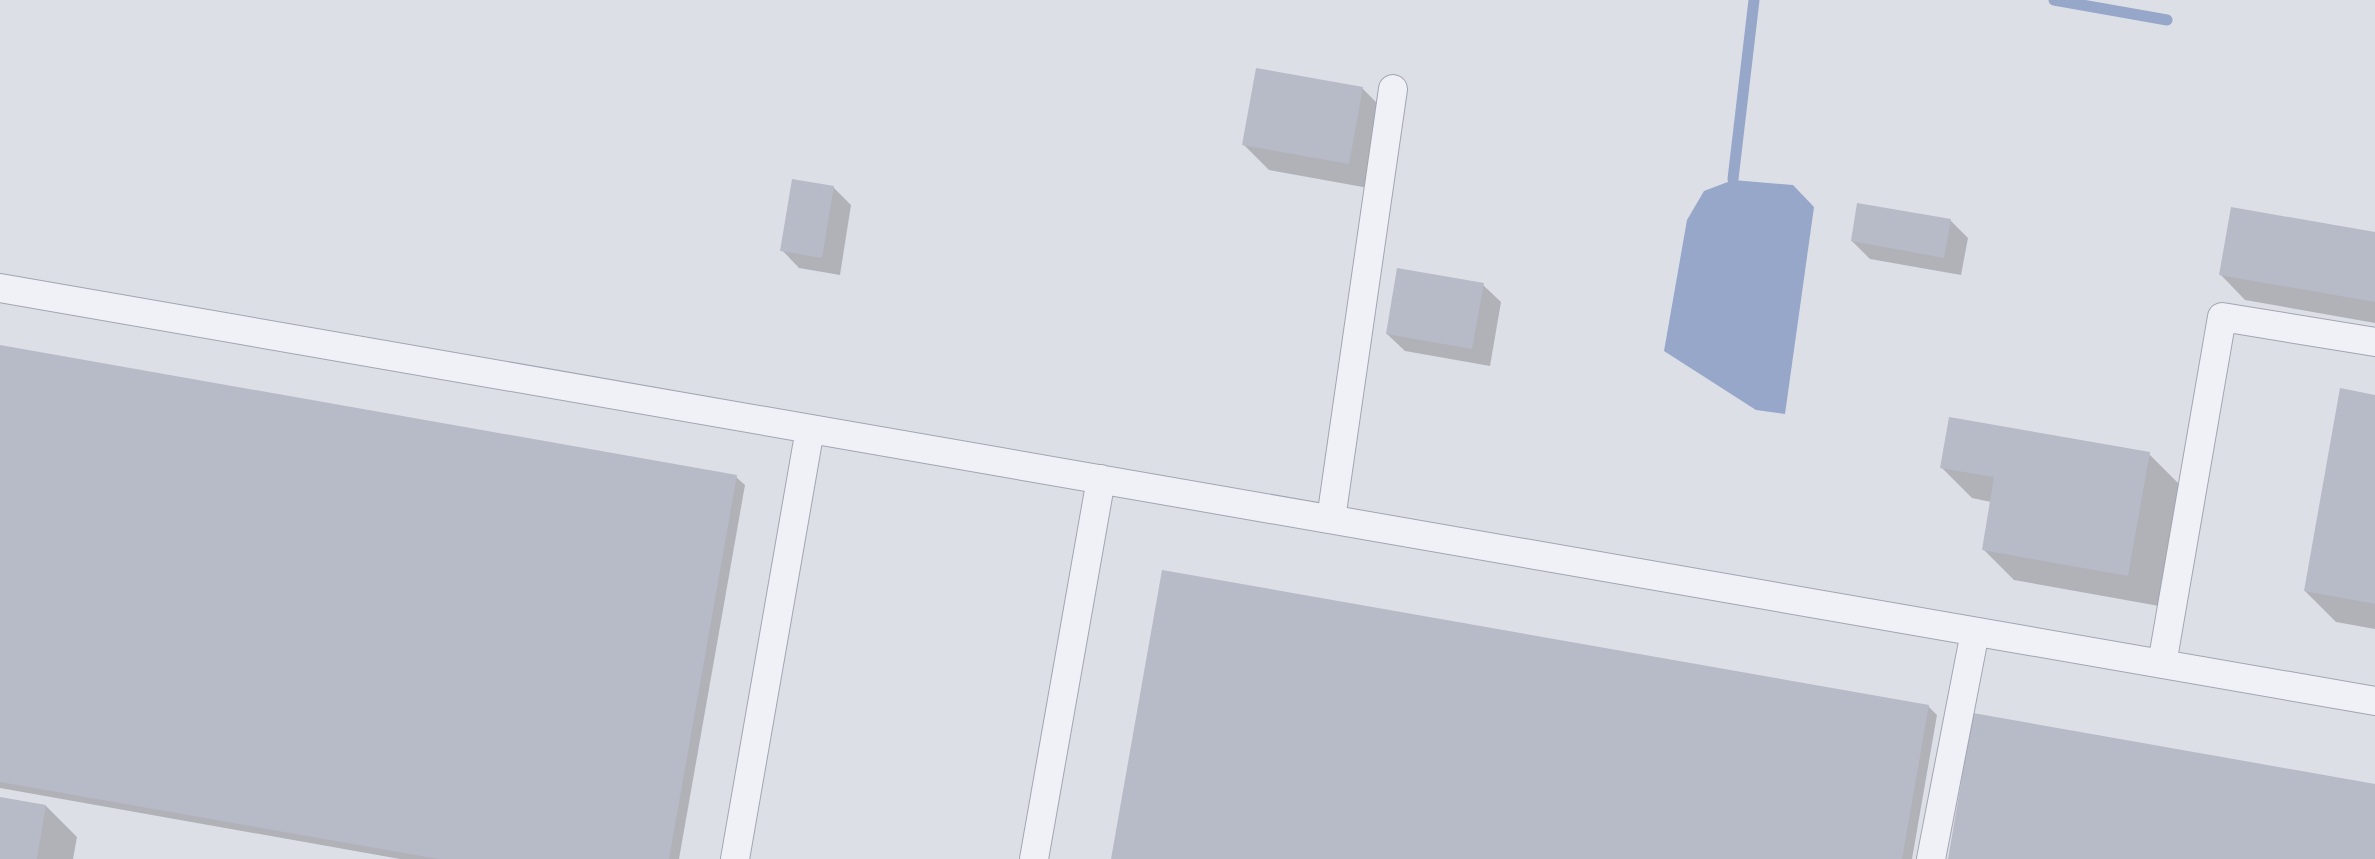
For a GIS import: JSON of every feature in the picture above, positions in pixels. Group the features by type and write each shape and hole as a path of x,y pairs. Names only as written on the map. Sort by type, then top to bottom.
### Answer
{"lane":[{"path":"1331,519 1392,89"},
{"path":"0,288 2375,701"},
{"path":"2162,664 2222,317 2375,342"},
{"path":"735,859 810,429"},
{"path":"1034,859 1101,479"},
{"path":"1932,859 1975,632"}],"water":[{"path":"1733,180 1793,185 1814,207 1785,414 1756,410 1664,351 1687,220 1704,191"}],"building":[{"path":"1256,68 1363,87 1349,164 1242,145"},
{"path":"792,179 834,186 822,258 780,251"},
{"path":"1857,203 1951,219 1944,258 1851,241"},
{"path":"2231,207 2375,232 2375,302 2219,275"},
{"path":"1397,268 1484,283 1472,349 1386,334"},
{"path":"0,345 737,475 669,859 438,859 0,782"},
{"path":"2340,388 2375,395 2375,604 2304,591"},
{"path":"1949,417 2150,452 2128,576 1982,550 1994,477 1940,468"},
{"path":"1162,570 1929,705 1902,859 1111,859"},
{"path":"1973,713 2375,784 2375,859 1948,859"},
{"path":"0,797 46,805 37,859 0,859"}],"waterway":[{"path":"1733,179 1754,0"},
{"path":"2054,0 2167,20"}]}
